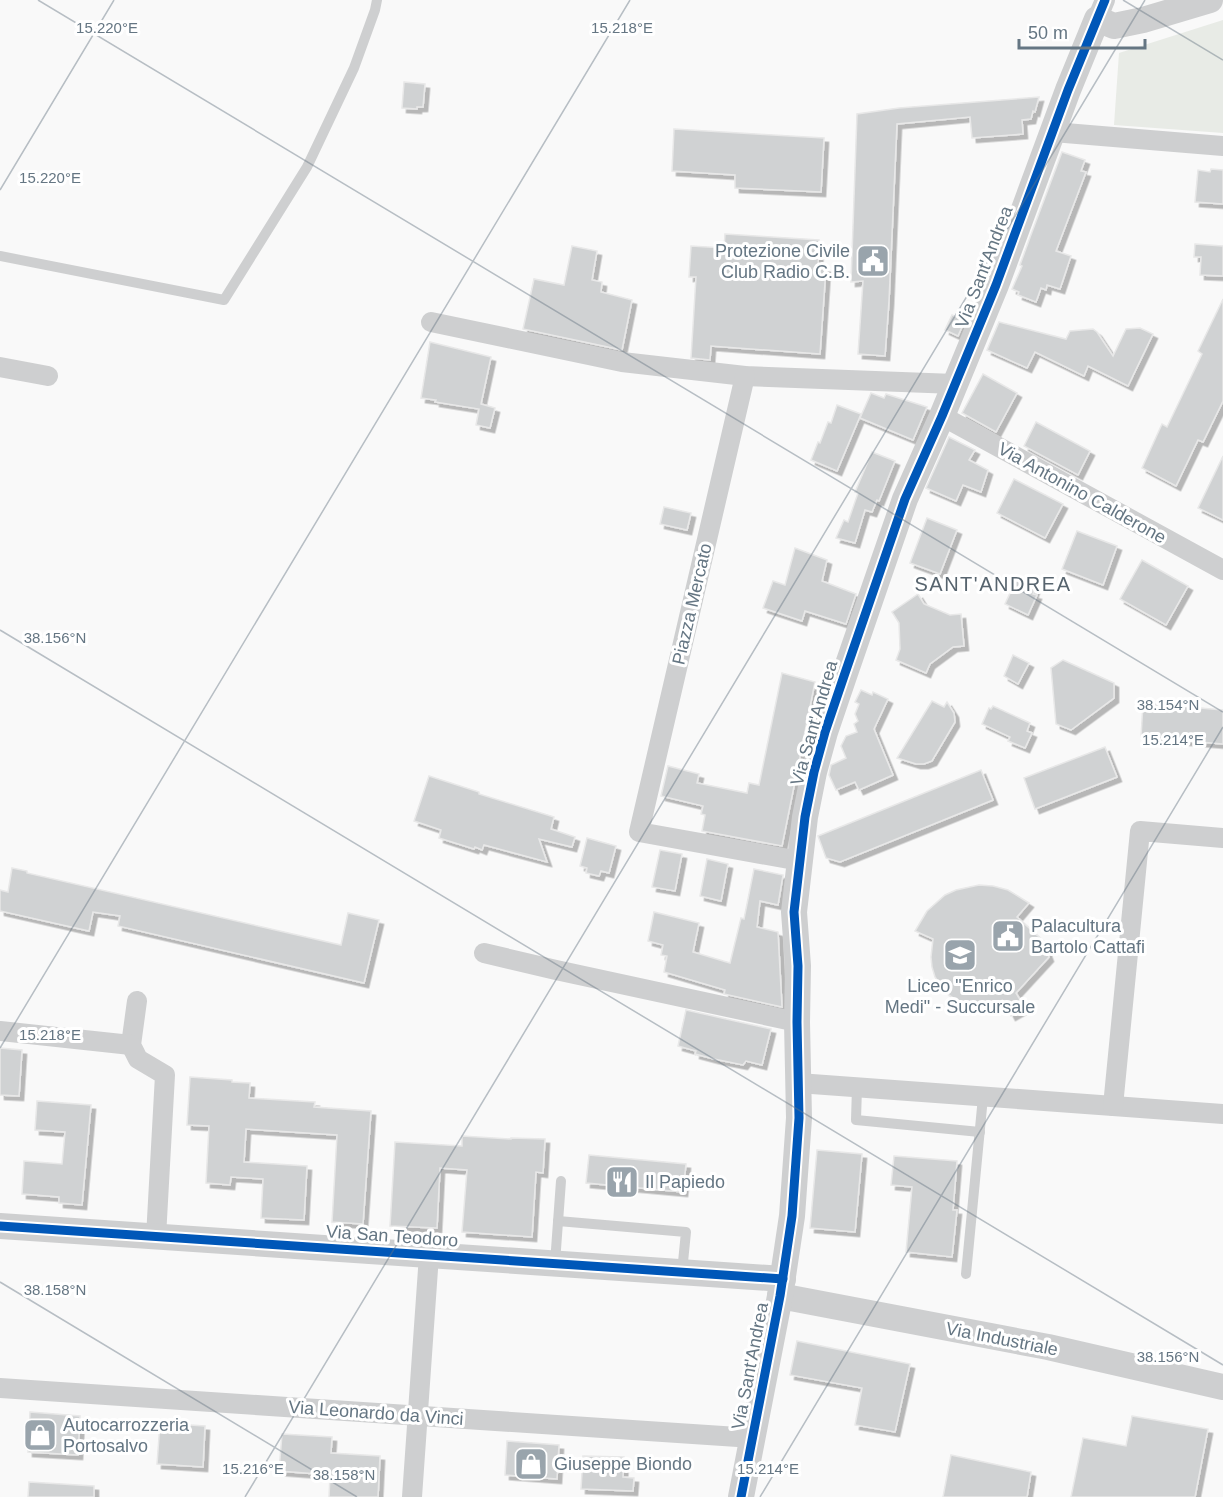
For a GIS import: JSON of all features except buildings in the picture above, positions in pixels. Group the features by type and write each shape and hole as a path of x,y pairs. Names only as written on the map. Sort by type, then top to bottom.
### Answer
{"street":[{"path":"1101,10 1114,26 1210,0"},
{"name":"Via Sant'Andrea","path":"741,1497 782,1287 792,1216 800,1118 798,966 794,912 805,817 825,732 905,499 996,285 1101,10"},
{"path":"1053,132 1223,146"},
{"path":"431,322 622,362 745,376 955,384"},
{"path":"0,367 48,376"},
{"name":"Piazza Mercato","path":"745,376 639,832 800,861"},
{"name":"Via Antonino Calderone","path":"942,416 1223,570"},
{"path":"1113,1106 1140,831 1223,838"},
{"path":"484,953 797,1022"},
{"path":"137,1000 131,1046 138,1059 165,1075 156,1237"},
{"path":"0,1031 131,1046"},
{"path":"798,1083 1223,1114"},
{"name":"Via San Teodoro","path":"0,1226 682,1272 782,1287"},
{"path":"412,1497 429,1255"},
{"name":"Via Industriale","path":"782,1287 1223,1387"},
{"name":"Via Leonardo da Vinci","path":"0,1388 753,1438"}],"lane":[{"path":"0,256 224,300 307,166 354,68 376,5"},
{"path":"857,1088 856,1120 980,1132"},
{"path":"966,1274 983,1097"},
{"path":"555,1264 561,1181"},
{"path":"558,1221 686,1232 682,1272"}],"shaded area":[{"path":"1223,20 1223,133 1114,125 1119,53"}],"cycle path":[{"path":"741,1497 780,1296 792,1216 799,1118 798,966 794,912 805,817 814,772 825,732 905,499 996,285 1068,90 1105,0"},
{"path":"0,1226 783,1279"}],"place":[{"name":"Protezione Civile Club Radio C.B.","path":"873,261"},
{"name":"Palacultura Bartolo Cattafi","path":"1008,936"},
{"name":"Liceo \"Enrico Medi\" - Succursale","path":"960,955"},
{"name":"Il Papiedo","path":"622,1182"},
{"name":"Autocarrozzeria Portosalvo","path":"40,1435"},
{"name":"Giuseppe Biondo","path":"531,1464"}],"district":[{"name":"SANT'ANDREA","path":"993,584"}]}
